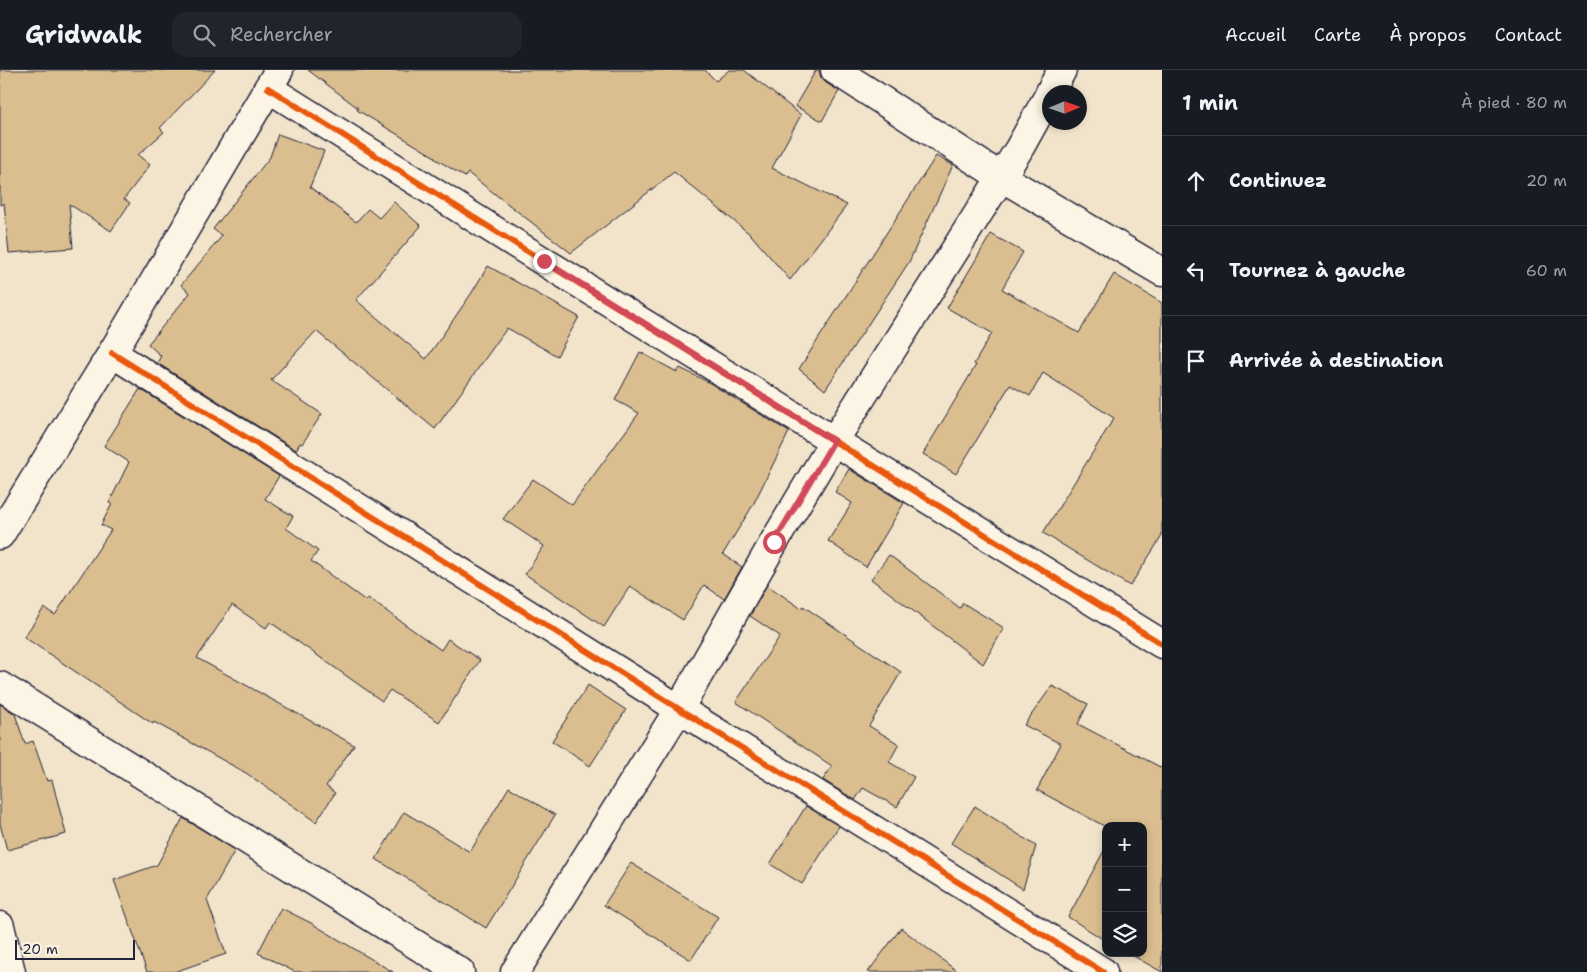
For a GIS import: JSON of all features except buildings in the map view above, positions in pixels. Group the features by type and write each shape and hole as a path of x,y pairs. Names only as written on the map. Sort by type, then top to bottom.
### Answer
{"street":[{"path":"835,70 1001,177 1162,272"},
{"path":"1054,85 1062,70"},
{"path":"0,535 112,354 274,79 834,441 1162,644"},
{"path":"514,972 679,709 834,441 1019,149 1042,107"},
{"path":"112,354 1103,972"},
{"path":"0,686 460,972"},
{"path":"0,926 11,972"}],"cycle path":[{"path":"268,88 543,261 1162,644"},
{"path":"112,353 679,709 1103,972"}],"route":[{"path":"544,261 834,441 774,542"}]}
